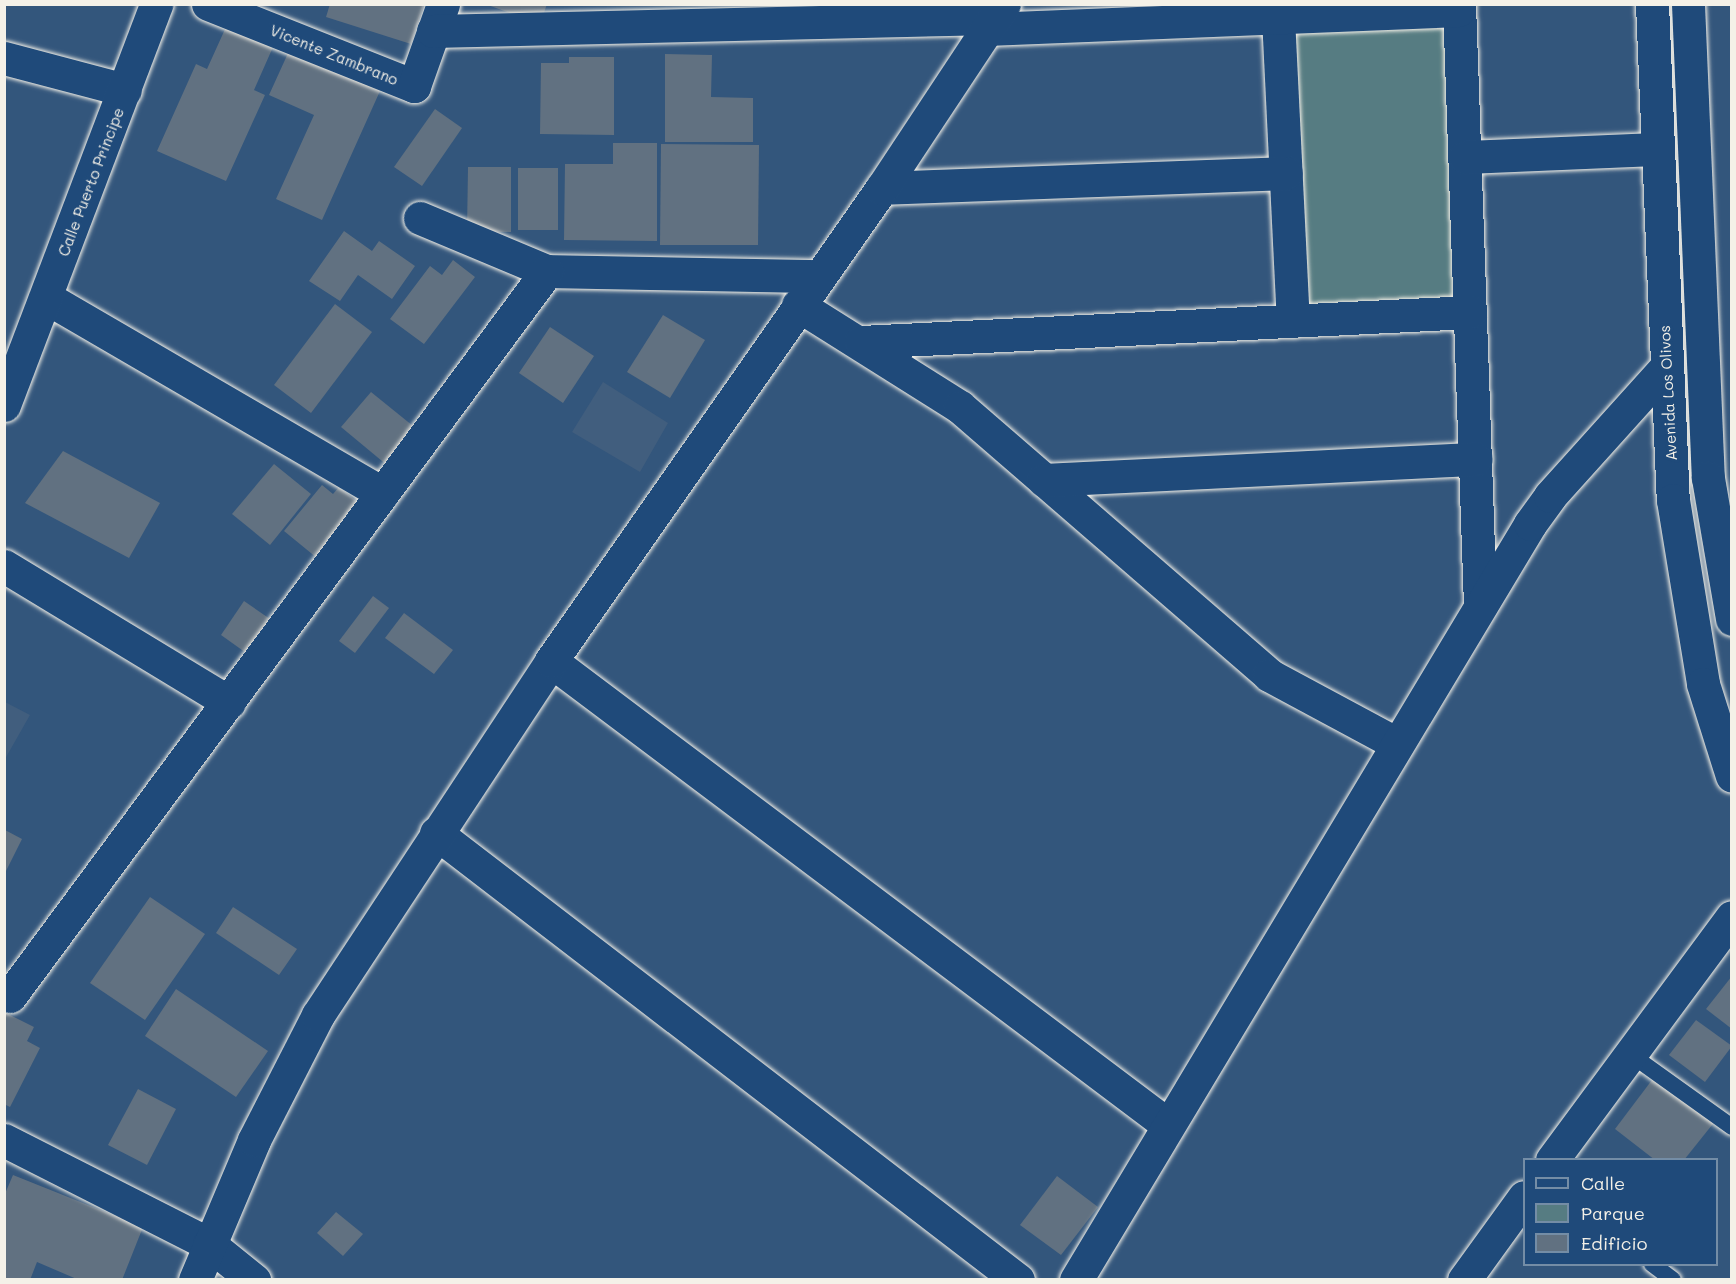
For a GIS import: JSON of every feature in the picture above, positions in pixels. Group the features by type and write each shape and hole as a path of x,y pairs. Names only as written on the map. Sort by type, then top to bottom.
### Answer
{"street":[{"name":"Calle Puerto Principe","path":"4,405 14,355 47,298 156,4"},
{"name":"Vicente Zambrano","path":"208,4 414,86 438,18"},
{"name":"Avenida Los Olivos","path":"1652,4 1673,500 1703,684 1731,776"},
{"path":"1688,4 1708,478 1731,619"},
{"path":"438,18 1278,17 1459,7 1480,606"},
{"path":"195,1280 284,1077 318,1015 551,661 818,276 882,188 995,17"},
{"path":"1278,17 1293,321"},
{"path":"4,58 125,90"},
{"path":"1465,158 1657,149"},
{"path":"882,188 1286,172"},
{"path":"420,218 547,271 818,276"},
{"path":"10,996 547,271"},
{"path":"47,298 382,493"},
{"path":"798,305 861,342 960,407 1269,675 1397,744"},
{"path":"861,342 1470,312"},
{"path":"1076,1280 1480,606 1550,496 1667,366"},
{"path":"1044,480 1475,459"},
{"path":"4,566 229,702"},
{"path":"551,661 1168,1125"},
{"path":"436,833 1018,1280"},
{"path":"1553,1158 1731,917"},
{"path":"4,1140 209,1244 254,1280"},
{"path":"1464,1280 1523,1198"}],"lane":[{"path":"1630,1054 1731,1127"},
{"path":"1655,1266 1673,1280"}],"shaded area":[{"path":"603,382 668,423 640,472 572,432"},
{"path":"5,702 30,715 5,759"}],"green space":[{"path":"1447,23 1454,299 1309,307 1293,29"}],"building":[{"path":"330,4 424,4 411,44 326,17"},
{"path":"485,4 547,4 540,24"},
{"path":"226,27 273,47 254,90 265,95 226,181 157,151 196,64 207,69"},
{"path":"289,51 380,91 322,220 276,199 314,115 269,95"},
{"path":"665,54 712,55 711,97 753,98 753,142 665,142"},
{"path":"569,57 614,57 614,135 540,134 541,63 569,63"},
{"path":"435,109 462,128 422,186 394,167"},
{"path":"613,143 657,143 657,241 564,240 565,164 613,164"},
{"path":"661,144 759,145 758,245 660,245"},
{"path":"468,167 511,167 511,232 467,231"},
{"path":"518,168 558,168 558,230 518,230"},
{"path":"344,231 372,251 379,241 415,266 392,299 358,275 340,301 309,281"},
{"path":"453,260 475,277 424,344 390,319 430,266 442,275"},
{"path":"335,304 372,332 311,413 274,385"},
{"path":"663,315 705,340 670,398 627,372"},
{"path":"550,327 594,356 563,403 519,373"},
{"path":"371,392 418,430 388,466 341,427"},
{"path":"63,451 160,503 129,558 25,503"},
{"path":"274,464 311,494 270,545 232,514"},
{"path":"322,485 333,494 339,487 361,505 317,558 284,531"},
{"path":"373,596 389,608 355,653 339,641"},
{"path":"244,601 273,621 249,655 221,635"},
{"path":"404,613 453,650 434,674 385,638"},
{"path":"5,830 22,839 5,873"},
{"path":"150,897 205,934 145,1020 90,983"},
{"path":"233,907 297,949 279,975 216,933"},
{"path":"1732,976 1732,1029 1706,1009"},
{"path":"176,989 268,1051 236,1097 145,1036"},
{"path":"4,1012 34,1027 27,1041 40,1048 10,1107 4,1104"},
{"path":"1696,1020 1732,1046 1705,1082 1669,1055"},
{"path":"1655,1076 1716,1120 1686,1158 1652,1158 1615,1129"},
{"path":"138,1089 176,1109 147,1165 108,1145"},
{"path":"13,1175 143,1227 122,1280 79,1280 37,1262 30,1280 4,1280 4,1196"},
{"path":"1057,1176 1098,1207 1061,1255 1020,1225"},
{"path":"336,1212 363,1234 343,1256 317,1233"}]}
